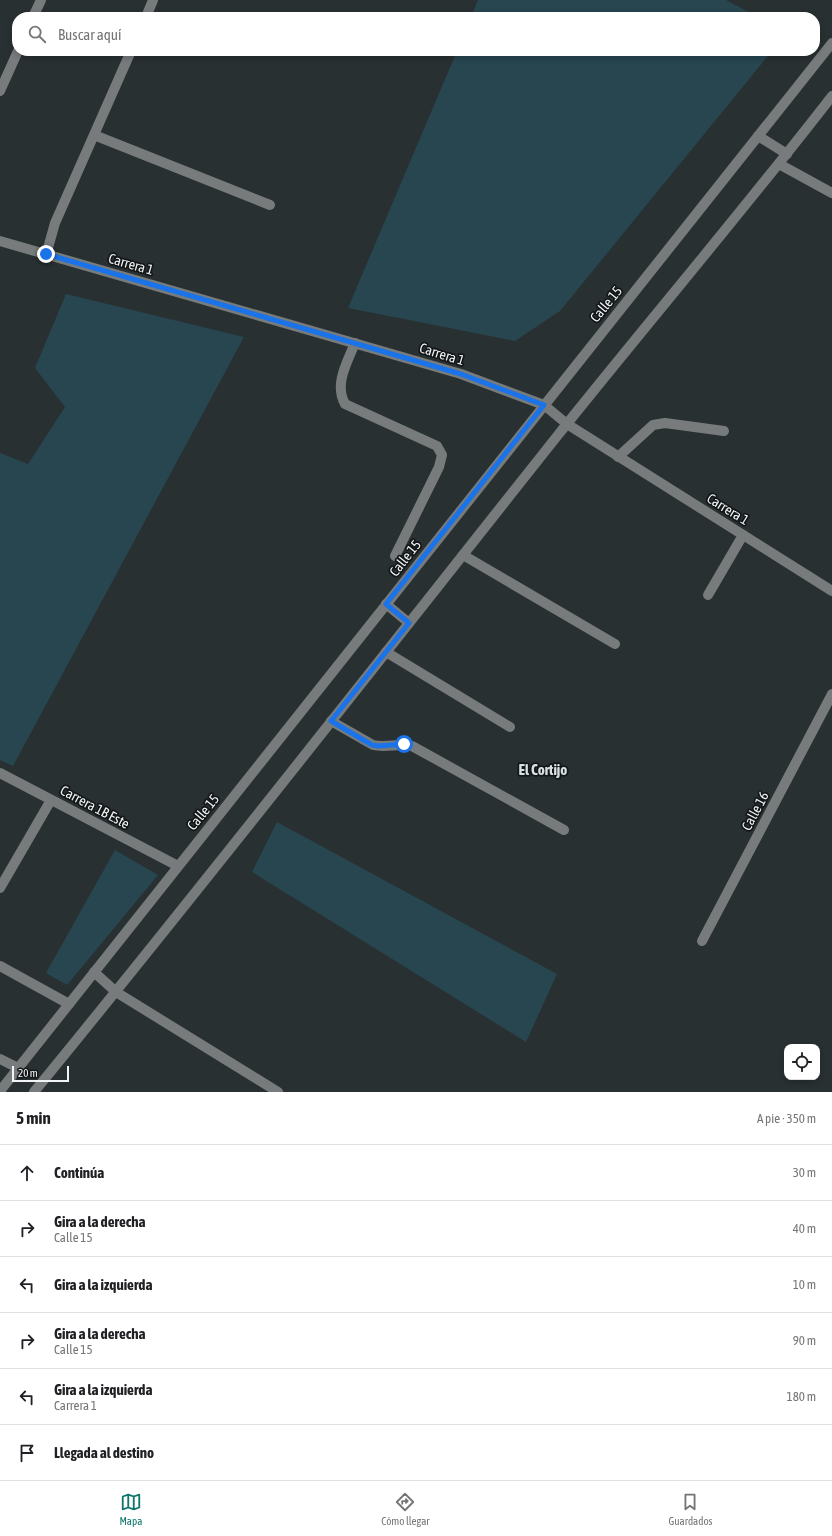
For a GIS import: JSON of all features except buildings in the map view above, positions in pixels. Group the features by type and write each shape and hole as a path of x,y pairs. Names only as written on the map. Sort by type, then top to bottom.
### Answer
{"street":[{"path":"35,12 41,0"},
{"path":"148,12 153,0"},
{"name":"Calle 15","path":"0,1091 832,43"},
{"path":"0,90 16,56"},
{"path":"46,254 55,223 129,56"},
{"path":"34,1092 116,992 567,424 779,164 832,96"},
{"path":"94,135 270,205"},
{"path":"758,136 787,154"},
{"path":"779,164 832,194"},
{"name":"Carrera 1","path":"0,241 461,374 544,405 567,424 618,457 832,591"},
{"path":"355,343 340,385 341,397 345,404 437,446 442,454 439,466 395,556"},
{"path":"618,457 653,425 665,423 724,431"},
{"path":"708,595 743,535"},
{"path":"463,555 615,644"},
{"path":"386,604 409,623"},
{"path":"386,652 510,727"},
{"name":"Calle 16","path":"702,941 832,694"},
{"path":"331,721 372,745 379,746 404,744 412,746 564,830"},
{"name":"Carrera 1B Este","path":"0,773 178,866"},
{"path":"0,888 51,800"},
{"path":"0,966 68,1004"},
{"path":"94,972 116,992 278,1092"},
{"path":"0,1059 18,1068"}],"shaded area":[{"path":"478,0 726,0 749,12 473,12"},
{"path":"455,56 768,56 560,311 515,341 348,308"},
{"path":"66,294 244,337 13,766 0,760 0,453 28,464 65,407 35,368"},
{"path":"277,822 557,974 526,1042 252,872"},
{"path":"115,850 158,875 67,985 46,973"}],"district":[{"name":"El Cortijo","path":"543,769"}],"route":[{"path":"46,254 461,374 544,405 386,604 409,623 331,721 372,745 379,746 404,744"}]}
